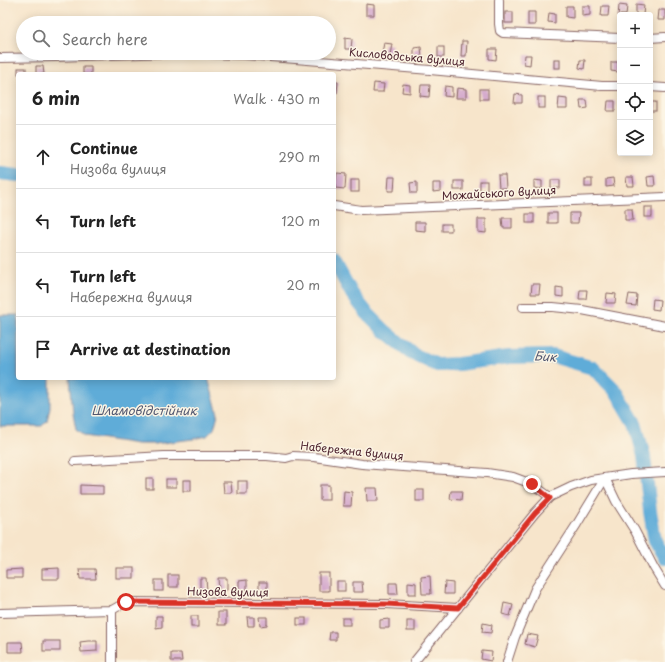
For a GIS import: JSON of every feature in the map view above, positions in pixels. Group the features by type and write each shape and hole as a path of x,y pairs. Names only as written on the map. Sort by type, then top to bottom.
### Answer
{"street":[{"path":"499,0 499,24 500,31 503,33 617,38"},
{"path":"653,38 665,37"},
{"name":"Кисловодська вулиця","path":"0,58 16,58"},
{"name":"Кисловодська вулиця","path":"310,60 414,68 602,86 617,86"},
{"path":"653,87 665,88"},
{"name":"Можайського вулиця","path":"336,206 361,210 665,198"},
{"path":"524,307 553,307 582,310 665,326"},
{"name":"Набережна вулиця","path":"75,461 164,456 314,457 362,464 487,473 513,477 532,484 550,498"},
{"path":"414,662 530,519 550,498 571,487 591,480 631,474 664,472"},
{"path":"605,478 616,501 665,586"},
{"path":"507,662 515,637 535,589 605,478"},
{"name":"Низова вулиця","path":"0,613 112,610 126,602 386,604 458,608"},
{"path":"112,610 112,662"}],"water":[{"path":"0,315 16,315 16,380 50,380 50,407 47,421 42,426 0,426"},
{"name":"Шламовідстійник","path":"70,380 209,380 218,414 214,429 207,436 154,444 137,444 85,436 76,429"}],"building":[{"path":"366,4 374,5 374,15 366,15"},
{"path":"636,4 644,5 643,12 636,12"},
{"path":"619,5 627,6 626,12 618,12"},
{"path":"566,6 573,6 573,18 566,17"},
{"path":"582,6 590,6 590,15 582,16"},
{"path":"602,6 609,6 608,16 601,16"},
{"path":"659,10 665,10 665,20 658,20"},
{"path":"505,12 513,12 513,23 505,23"},
{"path":"528,12 535,12 535,25 528,25"},
{"path":"549,13 555,14 555,23 548,22"},
{"path":"345,38 352,39 351,49 345,49"},
{"path":"462,41 467,41 466,56 461,56"},
{"path":"384,43 392,44 390,55 382,53"},
{"path":"421,47 422,57 414,57 414,48"},
{"path":"438,47 444,47 444,57 438,57"},
{"path":"489,49 497,49 496,60 489,59"},
{"path":"525,55 531,55 530,65 524,64"},
{"path":"554,59 560,59 560,68 554,68"},
{"path":"580,60 585,60 584,69 579,68"},
{"path":"611,62 617,62 617,72 611,71"},
{"path":"36,66 43,66 44,72 36,72"},
{"path":"83,67 91,67 91,72 83,72"},
{"path":"18,68 26,68 26,72 18,72"},
{"path":"336,82 338,82 337,93"},
{"path":"374,83 384,84 383,92 373,92"},
{"path":"403,84 410,85 410,93 402,92"},
{"path":"421,85 430,85 429,97 420,96"},
{"path":"445,86 452,87 452,97 444,96"},
{"path":"457,88 466,89 466,98 456,98"},
{"path":"480,89 488,89 488,99 480,99"},
{"path":"515,94 522,95 522,103 514,103"},
{"path":"538,97 545,97 545,108 538,108"},
{"path":"559,98 567,99 567,109 558,109"},
{"path":"580,100 587,100 588,108 581,109"},
{"path":"608,101 615,101 615,111 607,111"},
{"path":"653,102 656,102 656,111 653,111"},
{"path":"337,173 346,174 345,189 336,188"},
{"path":"498,175 505,175 506,188 499,188"},
{"path":"654,176 655,186 648,186 647,177"},
{"path":"389,177 395,177 394,191 388,191"},
{"path":"626,177 633,177 634,186 627,186"},
{"path":"613,178 614,186 606,187 606,179"},
{"path":"585,179 592,179 592,187 585,187"},
{"path":"351,180 359,180 359,192 351,192"},
{"path":"534,180 542,181 542,189 534,188"},
{"path":"551,180 560,180 560,188 551,188"},
{"path":"454,181 463,181 463,190 454,190"},
{"path":"480,181 487,181 487,190 480,190"},
{"path":"417,182 417,193 411,193 410,183"},
{"path":"433,183 441,183 441,191 433,192"},
{"path":"644,207 652,207 652,217 644,217"},
{"path":"625,209 632,209 633,220 625,220"},
{"path":"548,213 557,213 557,223 548,223"},
{"path":"570,213 579,213 578,223 570,223"},
{"path":"526,214 534,214 534,223 526,223"},
{"path":"502,218 512,218 512,228 503,228"},
{"path":"478,219 486,219 486,233 478,232"},
{"path":"415,222 425,222 425,231 415,230"},
{"path":"442,224 451,224 451,231 442,231"},
{"path":"532,284 540,284 539,294 531,294"},
{"path":"556,287 563,288 563,297 556,296"},
{"path":"580,290 587,290 586,299 579,299"},
{"path":"607,293 616,294 615,303 606,303"},
{"path":"629,294 637,295 636,306 627,305"},
{"path":"653,299 660,300 659,310 652,309"},
{"path":"146,478 153,478 153,489 146,489"},
{"path":"166,479 176,479 176,487 166,487"},
{"path":"183,480 191,480 191,491 183,491"},
{"path":"238,481 247,481 247,494 238,494"},
{"path":"223,482 231,482 232,493 224,493"},
{"path":"80,485 103,486 103,494 80,494"},
{"path":"320,485 329,485 329,500 320,500"},
{"path":"366,488 377,488 378,501 367,501"},
{"path":"416,490 424,490 424,501 416,501"},
{"path":"344,491 352,492 351,506 343,506"},
{"path":"451,491 462,491 461,500 450,499"},
{"path":"59,568 59,579 42,579 42,569"},
{"path":"116,568 134,568 134,578 116,578"},
{"path":"22,569 22,578 6,578 6,570"},
{"path":"79,569 95,569 96,579 80,579"},
{"path":"319,573 329,573 329,591 319,591"},
{"path":"168,575 178,575 178,587 168,587"},
{"path":"430,576 431,594 422,594 421,577"},
{"path":"200,578 206,578 207,591 200,591"},
{"path":"218,578 227,578 227,590 219,591"},
{"path":"155,580 163,580 163,591 155,591"},
{"path":"247,580 247,590 239,590 239,581"},
{"path":"337,581 345,581 345,591 337,591"},
{"path":"259,582 267,582 267,590 259,590"},
{"path":"353,582 362,582 363,592 353,592"},
{"path":"408,582 416,583 416,594 408,594"},
{"path":"445,582 453,583 453,594 444,594"},
{"path":"389,583 397,583 398,594 389,594"},
{"path":"504,603 513,605 510,616 502,614"},
{"path":"218,612 226,612 226,625 218,625"},
{"path":"156,616 162,616 162,627 156,628"},
{"path":"191,616 198,616 198,627 191,627"},
{"path":"247,617 254,617 254,626 248,626"},
{"path":"259,617 267,617 267,625 260,626"},
{"path":"297,618 306,618 306,625 297,625"},
{"path":"342,618 350,618 350,625 342,625"},
{"path":"389,619 389,628 380,628 380,620"},
{"path":"407,621 415,621 415,631 407,631"},
{"path":"483,623 492,625 491,633 482,632"},
{"path":"330,632 336,632 336,640 329,640"},
{"path":"527,634 538,636 535,647 525,644"},
{"path":"43,641 60,641 60,651 43,651"},
{"path":"97,641 97,651 81,652 80,642"},
{"path":"8,642 22,642 23,652 8,652"},
{"path":"482,651 492,652 491,661 481,659"},
{"path":"171,653 181,653 182,661 171,661"}],"waterway":[{"name":"Бик","path":"0,173 16,175"},
{"name":"Бик","path":"336,265 352,294 366,312 385,331 413,354 437,365 458,364 509,357 553,356 593,368 616,391 635,423 644,456 655,541 665,558"}],"route":[{"path":"126,602 386,604 458,608 535,513 550,498 532,484"}]}
